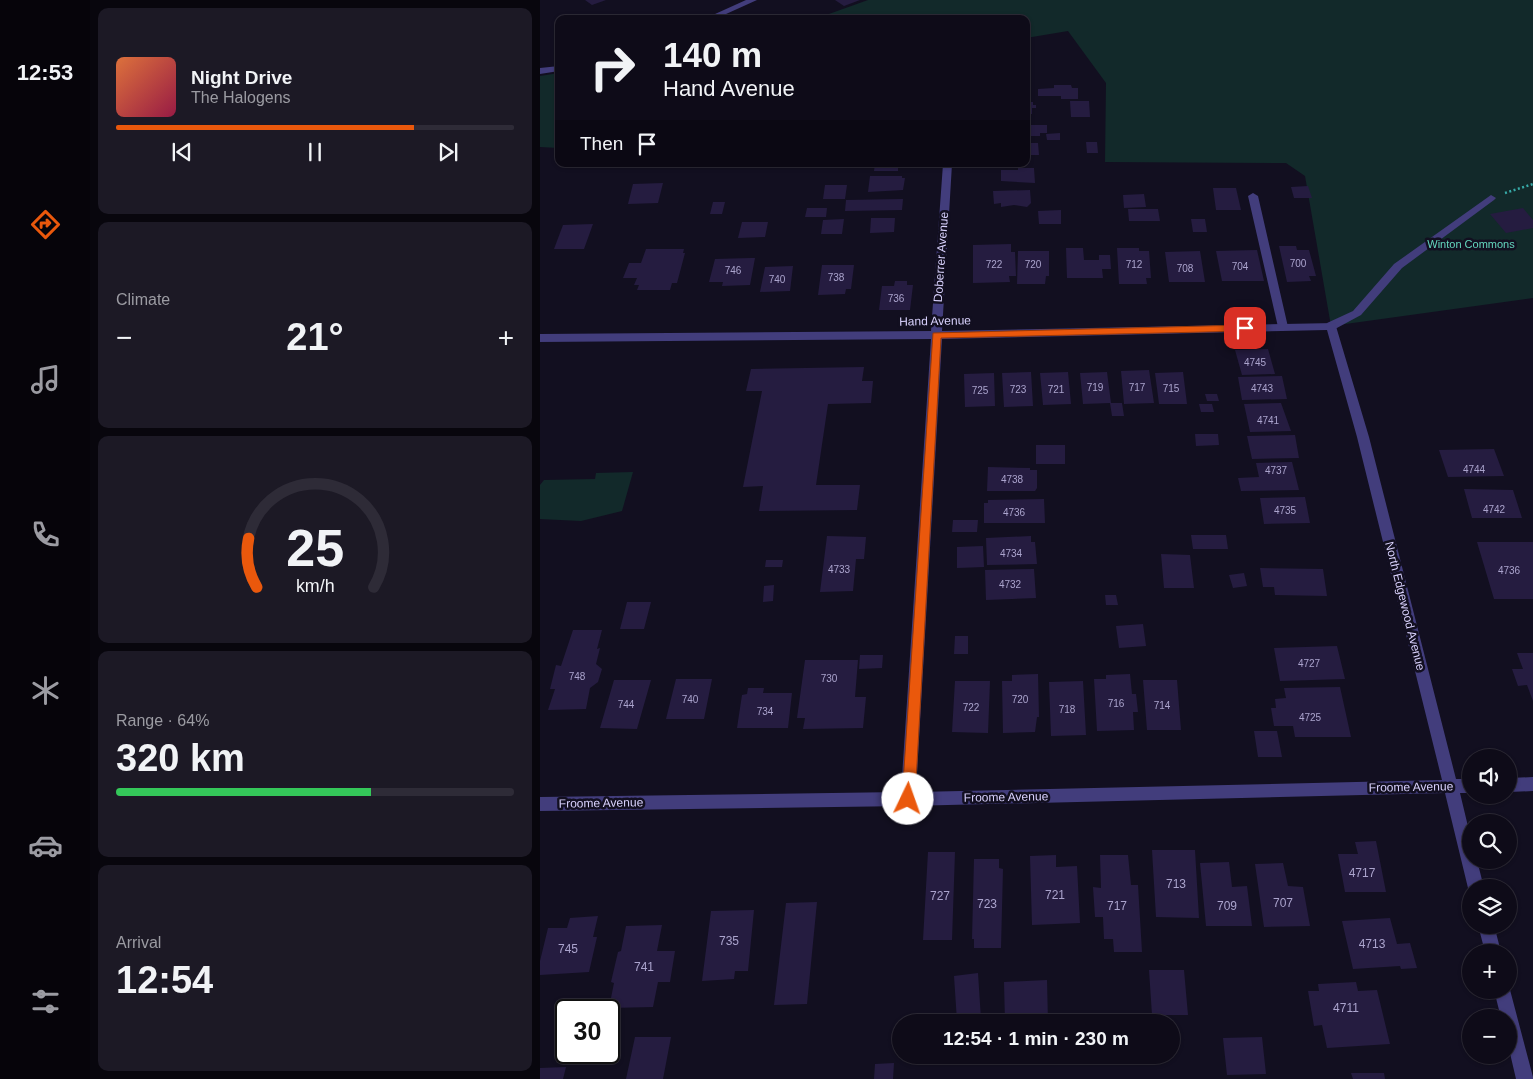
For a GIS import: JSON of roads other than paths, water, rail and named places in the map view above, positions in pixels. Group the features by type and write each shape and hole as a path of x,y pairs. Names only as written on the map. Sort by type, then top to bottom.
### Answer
{"street":[{"path":"717,15 753,0"},
{"path":"540,71 555,69"},
{"name":"Doberrer Avenue","path":"908,799 947,167"},
{"path":"1253,196 1283,327"},
{"path":"1330,326 1358,313 1398,266 1491,198"},
{"name":"Hand Avenue","path":"540,338 936,335 1330,326"},
{"name":"North Edgewood Avenue","path":"1330,326 1363,437 1474,879"},
{"path":"1517,785 1533,784"},
{"name":"Froome Avenue","path":"540,804 908,799 1462,786"},
{"path":"1504,999 1525,1079"}],"park label":[{"name":"Winton Commons","path":"1471,244"}]}
